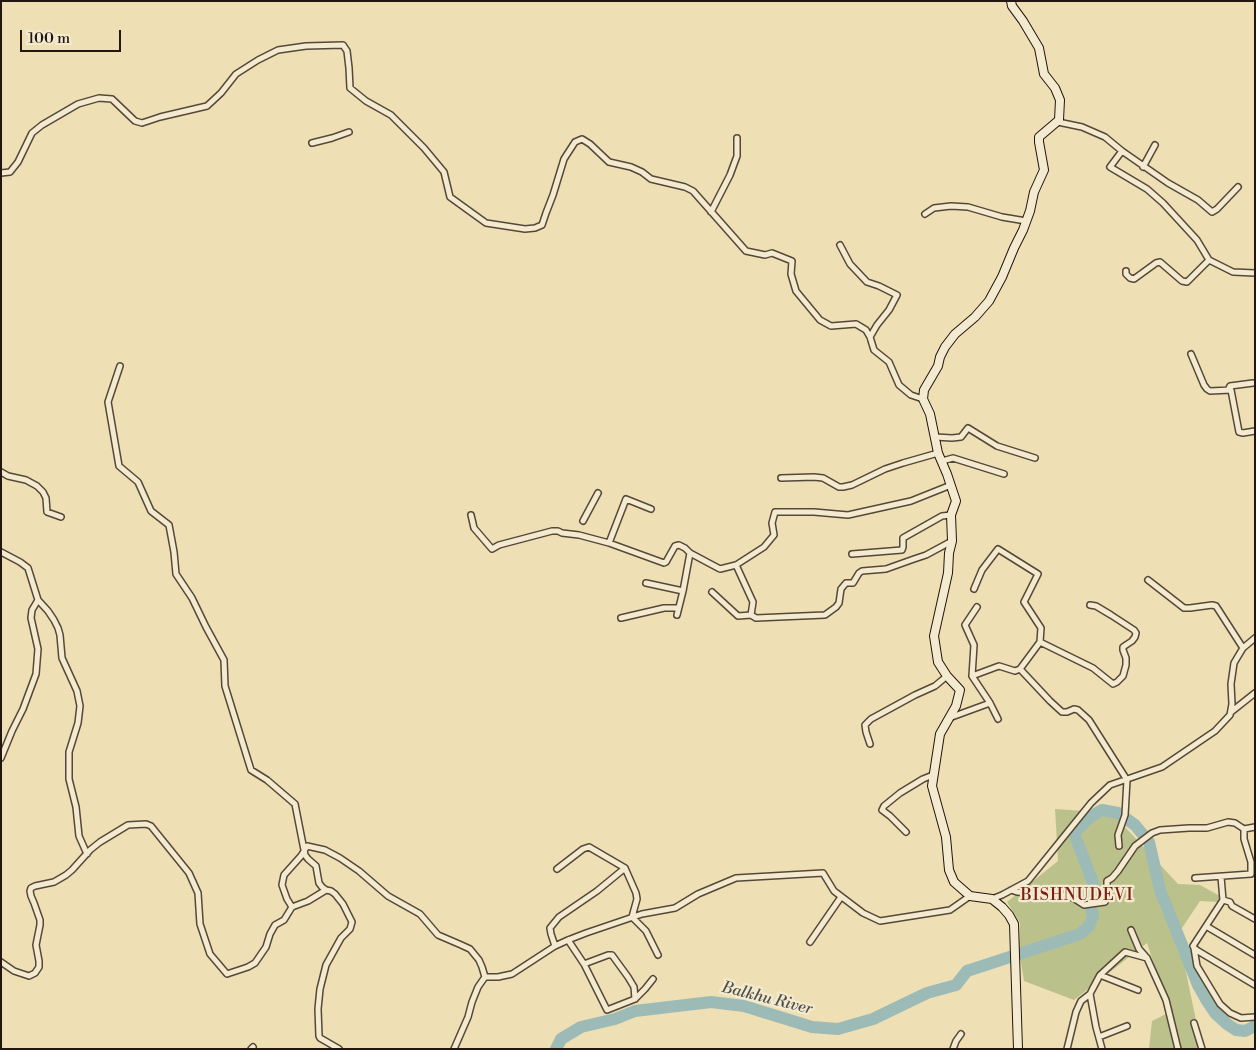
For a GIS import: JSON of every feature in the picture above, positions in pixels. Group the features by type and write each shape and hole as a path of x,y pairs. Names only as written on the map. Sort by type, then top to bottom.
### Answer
{"street":[{"path":"1010,1 1038,48 1044,74 1055,88 1060,100 1060,120 1058,122 1082,127 1105,137 1143,167 1198,200 1212,212 1238,187"},
{"path":"1,173 10,172 18,162 32,134 42,125 78,104 100,98 112,99 135,121 142,123 207,106 221,93 236,74 278,50 306,46 343,45 350,68 350,88 366,101 391,115 424,148 444,172 450,197 486,223 525,229 542,225 564,159 575,142 582,139 609,162 631,167 642,172 650,179 685,188 692,192 746,250 765,255 772,253 792,261 791,274 796,292 820,320 831,326 856,324 866,330 874,350 889,362 899,385 910,395 923,399"},
{"path":"1018,1049 1014,924 1002,906 992,899 970,896 954,882 949,870 946,837 932,786 940,734 956,706 960,690 947,676 938,662 934,636 948,573 952,541 951,515 956,501 938,453 930,414 923,399 924,390 938,366 945,347 955,334 975,317 993,296 1023,230 1034,192 1044,170 1039,137 1060,120"},
{"path":"312,142 349,132"},
{"path":"711,212 730,175 737,156 737,138"},
{"path":"1143,167 1156,145"},
{"path":"1122,151 1110,167 1146,189 1163,203 1197,240 1209,260 1234,272 1255,273"},
{"path":"925,214 934,208 968,207 1002,217 1026,221"},
{"path":"840,245 850,264 867,282 897,295 870,337"},
{"path":"1126,271 1130,278 1134,279 1160,262 1182,282 1187,282 1209,260"},
{"path":"1191,354 1207,389 1210,391 1231,390"},
{"path":"120,366 108,402 119,466 138,482 151,511 169,525 176,574 192,598 224,660 225,686 251,770 267,780 295,804 304,855 316,866 319,882 322,887 335,894 343,904 352,922 350,929 341,938 326,965 320,989 318,1009 319,1036 339,1049"},
{"path":"1252,383 1230,386 1229,388 1231,390 1239,432 1255,431"},
{"path":"935,437 961,437 968,428 997,446 1035,458"},
{"path":"781,478 823,478 839,487 843,487 852,485 894,466 938,453"},
{"path":"942,461 953,458 1004,474"},
{"path":"1,472 8,476 26,480 37,486 46,498 47,512 61,517"},
{"path":"471,515 474,528 492,550 499,545 558,531 609,543 664,563 677,545 720,569 736,565 764,548 774,535 772,522 776,512 814,512 848,515 911,501 951,485"},
{"path":"583,521 598,493"},
{"path":"609,543 626,499 651,509"},
{"path":"852,554 902,550 903,538 942,516 951,515"},
{"path":"712,592 738,616 751,614 756,618 825,615 836,607 839,602 841,588 846,583 853,583 862,571 886,569 926,555 952,541"},
{"path":"972,676 999,666 1015,671 1020,669 1040,642 1042,628 1024,602 1038,574 998,549 982,570 974,589"},
{"path":"1,552 28,568 38,600 48,610 58,628 62,658 80,699 78,723 69,752 68,779 76,808 79,836 87,854"},
{"path":"677,615 690,553"},
{"path":"736,565 753,602 751,614"},
{"path":"1148,580 1184,608 1216,606 1243,648"},
{"path":"646,583 683,591"},
{"path":"1,758 36,674 38,649 31,618 32,610 38,600"},
{"path":"1040,642 1088,665 1113,684 1117,682 1124,676 1126,665 1123,647 1132,641 1136,634 1134,630 1111,615 1096,606 1090,605"},
{"path":"977,606 965,625 974,645 972,676 998,719"},
{"path":"621,618 664,608 678,608"},
{"path":"992,899 1028,881 1091,803 1110,785 1162,767 1215,731 1230,715 1234,663 1243,648 1255,638"},
{"path":"1020,669 1050,702 1062,712 1078,710 1088,720 1127,780 1125,815 1118,835 1119,846"},
{"path":"870,744 865,725 871,719 935,686 947,676"},
{"path":"1230,712 1255,693"},
{"path":"948,718 990,703"},
{"path":"906,832 882,810 884,806 900,794 923,779 933,775"},
{"path":"1011,890 1058,894 1073,898 1084,905 1105,902 1107,880 1112,878 1135,846 1147,836 1160,830 1208,828 1228,822 1236,823 1244,829 1255,827"},
{"path":"1,962 14,971 26,975 32,975 37,971 40,961 36,945 40,920 30,891 31,888 47,884 66,875 100,842 128,825 146,824 151,826 189,874 198,893 200,924 210,954 227,974 254,963 266,947 275,925 284,920 292,907 308,901 326,890"},
{"path":"1196,878 1251,874 1251,862 1244,839 1244,829"},
{"path":"292,907 282,885 284,875 301,856 307,846 325,850 359,871 388,896 420,914 438,935 470,950 479,960 485,977"},
{"path":"557,869 584,848 589,847 625,868 637,899 632,917"},
{"path":"555,946 550,928 560,917 597,891 625,868"},
{"path":"485,977 512,974 555,946 568,940 642,914 675,908 698,894 736,878 823,873 834,891 841,897 863,913 880,921 950,910 970,896"},
{"path":"1222,877 1223,900 1194,946 1197,966 1220,1004 1241,1018 1255,1017"},
{"path":"810,942 841,897"},
{"path":"1223,900 1230,902 1232,906 1255,919"},
{"path":"632,917 646,931 658,955"},
{"path":"1206,926 1255,955"},
{"path":"1131,930 1139,949 1147,958 1166,1000 1178,1049"},
{"path":"568,940 584,964 607,1010 635,999 653,979"},
{"path":"1194,948 1255,985"},
{"path":"1067,1049 1076,1012 1081,1000 1090,994 1100,974 1125,952 1147,958"},
{"path":"584,964 612,955 634,987 635,999"},
{"path":"1100,974 1138,990"},
{"path":"454,1049 478,988 485,977"},
{"path":"1090,994 1102,1049"},
{"path":"1194,1023 1202,1049"},
{"path":"1099,1037 1127,1026"},
{"path":"953,1049 961,1034"}],"green space":[{"path":"1055,809 1112,813 1178,884 1200,885 1220,896 1218,902 1200,901 1178,934 1202,1049 1149,1049 1152,1021 1170,1012 1147,943 1074,1000 1024,981 1019,950 1020,923 1007,902 1058,861"}],"waterway":[{"name":"Balkhu River","path":"556,1049 561,1039 581,1027 615,1019 635,1011 711,1002 744,1006 812,1027 838,1029 873,1019 927,993 956,985 967,971 1080,934 1089,926 1093,916 1089,901 1093,883 1074,833 1090,817 1102,810 1118,813 1135,825 1149,842 1160,890 1198,985 1215,1013 1236,1030 1245,1031 1255,1026"}],"district":[{"name":"BISHNUDEVI","path":"1077,896"}]}
